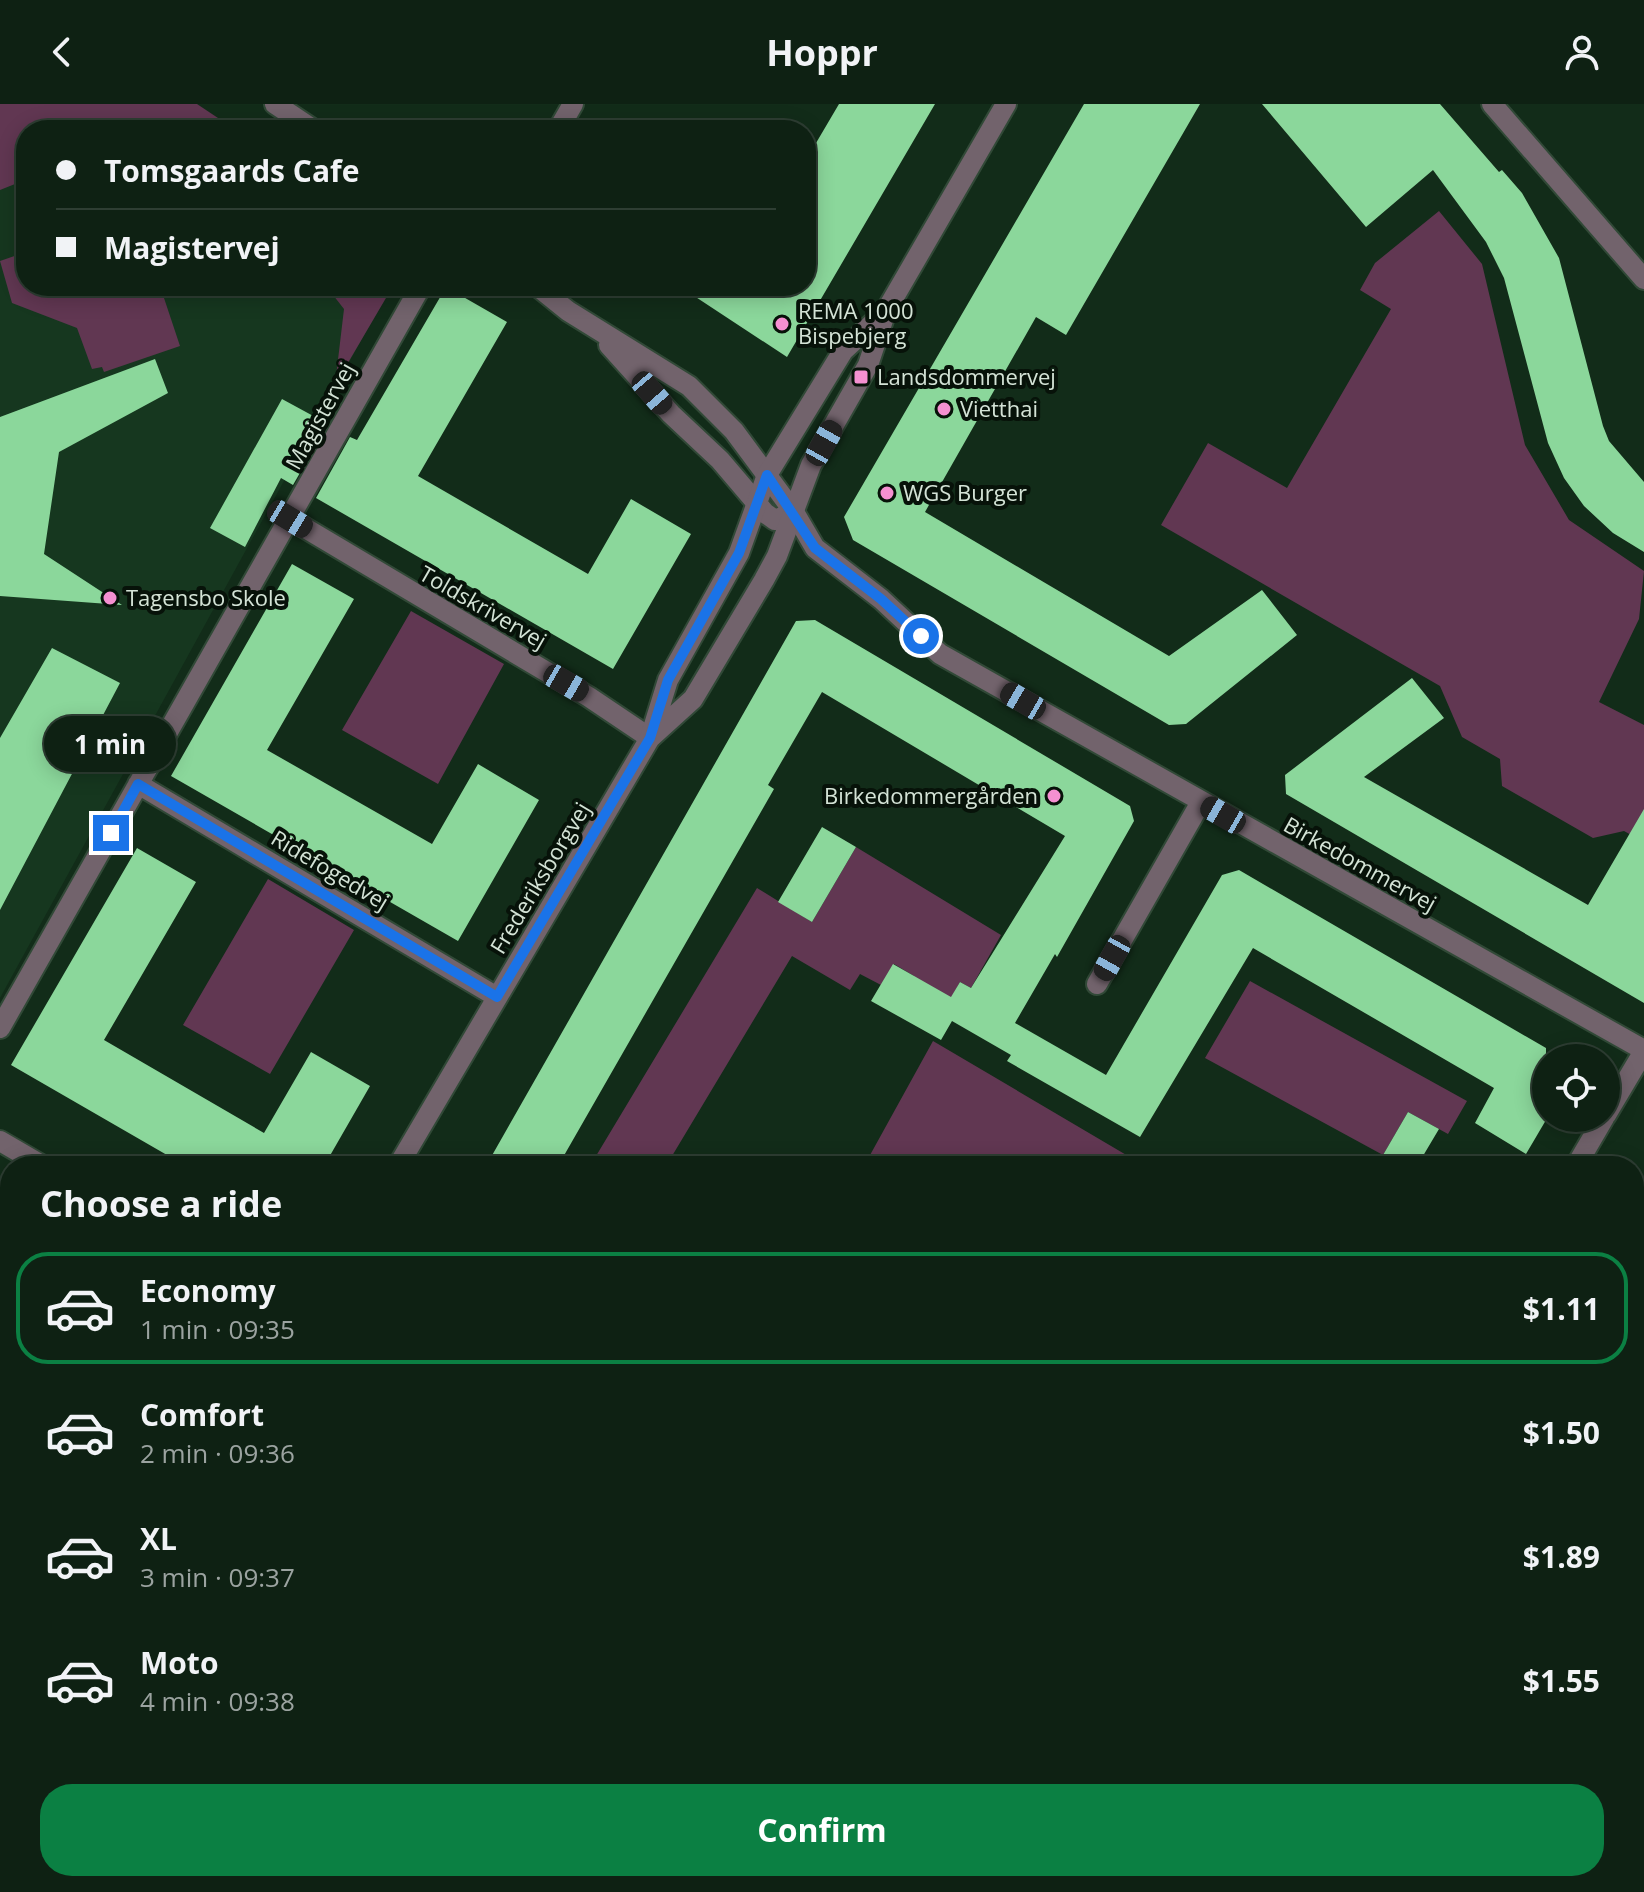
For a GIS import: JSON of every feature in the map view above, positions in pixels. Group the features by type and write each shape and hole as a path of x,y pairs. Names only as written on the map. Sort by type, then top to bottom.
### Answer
{"street":[{"path":"275,104 299,120"},
{"name":"Frederiksborgvej","path":"650,738 693,699 777,556 811,465 868,365 886,311 1006,104"},
{"path":"1492,104 1644,279"},
{"name":"Magistervej","path":"0,1028 415,296"},
{"path":"550,296 596,330 689,386 734,431 767,475"},
{"name":"Frederiksborgvej","path":"404,1156 650,738 668,680 739,553 767,475 843,351 886,311"},
{"path":"596,330 756,504 775,520 794,512"},
{"name":"Birkedommervej","path":"767,475 815,548 881,599 940,654 1644,1050"},
{"name":"Toldskrivervej","path":"290,519 589,697 650,738"},
{"name":"Ridefogedvej","path":"138,784 497,997"},
{"path":"1097,984 1201,802"},
{"path":"1620,1091 1644,1050"},
{"path":"1582,1156 1596,1132"},
{"path":"0,1141 26,1156"}],"shaded area":[{"name":"Tagensbo Skole","path":"0,104 16,120 16,296 386,296 0,998"},
{"path":"0,104 197,104 221,120 16,120 16,184 0,190"},
{"path":"1439,211 1482,264 1525,445 1569,520 1644,571 1639,619 1599,702 1644,725 1644,842 1624,831 1593,838 1502,786 1500,759 1462,737 1440,686 1161,525 1208,443 1287,488 1391,309 1360,290 1375,263"},
{"path":"16,255 16,296 163,296 180,346 104,372 102,367 92,369 77,328 12,303 0,261"},
{"path":"334,296 387,296 335,385 344,309"},
{"path":"411,611 504,664 438,784 342,730"},
{"path":"856,847 1001,935 971,988 960,982 948,1004 910,983 914,976 894,964 881,985 860,974 850,990 792,956 672,1156 596,1156 757,888 812,922"},
{"path":"268,879 354,930 270,1074 183,1025"},
{"path":"1250,981 1467,1101 1448,1134 1408,1112 1383,1155 1205,1058"},
{"path":"933,1041 1128,1156 870,1156"}],"building":[{"path":"839,104 935,104 787,357 694,296 816,296 816,143"},
{"path":"1084,104 1200,104 1066,335 1036,317 925,512 1169,656 1262,590 1297,635 1186,724 1169,725 853,540 844,517"},
{"path":"1262,104 1440,104 1499,172 1502,170 1522,193 1559,258 1609,441 1644,482 1644,552 1613,533 1584,506 1564,478 1548,443 1504,278 1486,242 1433,170 1366,227"},
{"path":"441,296 462,296 507,322 418,476 588,574 631,499 691,534 613,669 316,498 350,437 357,440"},
{"path":"155,359 168,393 59,452 44,554 122,605 0,596 0,417"},
{"path":"282,399 328,424 293,485 281,478 245,547 210,528"},
{"path":"292,564 354,599 267,750 432,844 478,764 539,800 458,941 171,776"},
{"path":"815,620 1130,806 1134,821 1057,957 1055,954 1015,1023 1106,1075 1222,875 1239,870 1539,1044 1532,1044 1532,1132 1539,1132 1526,1154 1475,1123 1494,1088 1253,948 1140,1137 1007,1061 1011,1055 952,1021 941,1040 871,1001 893,964 951,997 960,982 971,988 1065,836 822,692 768,785 774,789 564,1156 492,1156 796,621"},
{"path":"52,648 120,683 0,910 0,738"},
{"path":"1412,678 1444,718 1364,777 1588,905 1644,809 1644,1003 1286,794 1285,775"},
{"path":"822,827 856,847 812,922 778,902"},
{"path":"137,848 196,882 104,1040 264,1133 311,1052 370,1086 330,1156 169,1156 11,1065"},
{"path":"1408,1112 1439,1129 1423,1156 1383,1155"}],"place":[{"name":"REMA 1000 Bispebjerg","path":"782,324"},
{"name":"Landsdommervej","path":"861,377"},
{"name":"Vietthai","path":"944,409"},
{"name":"WGS Burger","path":"887,493"},
{"name":"Tagensbo Skole","path":"110,598"},
{"name":"Birkedommergården","path":"1054,796"}],"route":[{"path":"111,833 138,784 497,997 650,738 668,680 739,553 767,475 815,548 881,599 921,636"}]}
